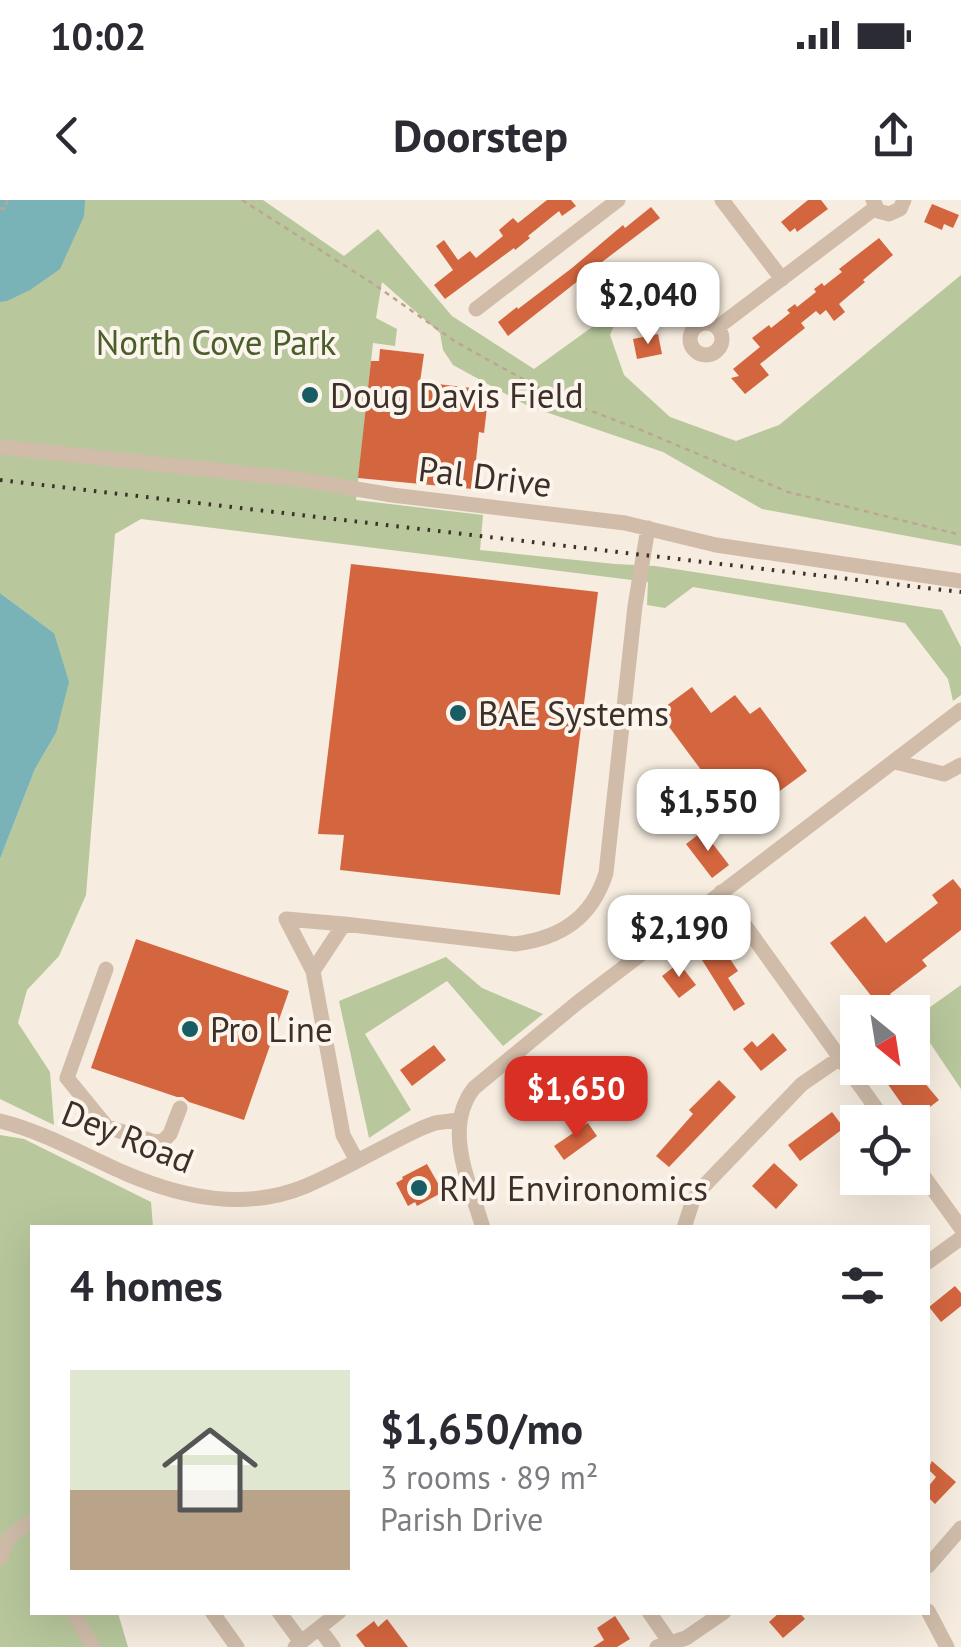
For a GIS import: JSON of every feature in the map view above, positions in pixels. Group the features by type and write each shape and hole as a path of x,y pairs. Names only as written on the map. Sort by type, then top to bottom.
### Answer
{"street":[{"path":"476,309 618,200"},
{"path":"722,200 782,279"},
{"path":"718,328 874,204 886,214 893,214 904,200"},
{"name":"Pal Drive","path":"0,447 297,479 625,523 716,545 961,581"},
{"path":"357,1161 344,1136 313,971 286,919 516,944 539,940 564,929 595,902 606,873 635,606 648,528"},
{"path":"481,1225 460,1149 458,1120 467,1097 484,1078 961,710"},
{"path":"895,762 944,774 961,766"},
{"path":"685,1225 700,1190 802,1084 840,1058 721,892"},
{"path":"313,971 344,924"},
{"path":"106,969 67,1078 107,1127 154,1142 164,1141 170,1134 180,1108"},
{"name":"Dey Road","path":"0,1120 24,1126 153,1185 179,1193 232,1200 258,1199 306,1186 422,1128 458,1120"},
{"path":"92,1158 107,1127"},
{"path":"930,1185 961,1228"},
{"path":"930,1261 961,1238"},
{"path":"0,1558 10,1536 30,1523"},
{"path":"930,1564 961,1528"},
{"path":"74,1615 93,1647"},
{"path":"217,1615 238,1647"},
{"path":"280,1615 298,1645 335,1615"},
{"path":"651,1615 667,1646 720,1615"},
{"path":"930,1615 947,1647"},
{"path":"320,1628 333,1647"}],"path":[{"path":"0,208 6,209 7,200"},
{"path":"242,200 375,284 456,342 557,398 788,492 961,535"}],"green space":[{"name":"North Cove Park","path":"0,200 263,200 344,256 378,229 452,316 534,369 624,304 610,335 624,375 670,417 736,441 779,425 961,275 961,546 762,509 663,452 528,406 453,365 443,350 440,333 382,282 376,318 397,329 395,346 373,343 356,500 483,515 480,550 655,566 942,610 961,647 961,695 953,701 948,679 905,623 693,587 665,608 647,605 648,582 141,519 115,534 86,895 59,956 27,990 18,1023 50,1072 54,1125 0,1099 0,859 35,769 56,733 54,633 0,593"},
{"path":"446,957 482,988 543,1014 503,1046 447,981 365,1034 411,1110 369,1138 339,1001"},
{"path":"961,985 961,1089 930,1043 930,1007"},
{"path":"0,1135 24,1139 151,1202 153,1225 30,1225 30,1615 119,1615 128,1647 0,1647"}],"water":[{"path":"0,200 85,200 84,216 60,269 30,290 0,302"},
{"path":"0,593 54,633 69,682 56,733 35,769 0,859"}],"building":[{"path":"547,200 571,200 576,206 562,216 559,211 515,250 445,299 434,285 453,270 436,246 444,240 458,260 470,251 476,258 503,236 499,230 513,218 518,223"},
{"path":"808,200 821,200 828,209 797,232 795,228 790,232 781,222"},
{"path":"932,204 959,215 953,228 944,224 942,230 924,222"},
{"path":"651,207 660,218 598,265 603,272 593,280 588,273 508,336 498,322"},
{"path":"879,238 893,255 839,304 845,312 834,321 826,310 820,315 816,311 801,323 805,328 760,364 769,375 745,394 731,378 739,376 733,369 760,347 752,338 769,325 771,328 790,313 787,310 795,304 797,307 816,292 814,289 842,272 839,269"},
{"path":"658,334 662,354 637,359 633,339"},
{"path":"380,349 424,354 420,382 489,390 484,433 479,432 473,489 358,478 371,361 379,361"},
{"name":"BAE Systems","path":"351,564 598,592 560,895 340,870 344,835 318,834"},
{"path":"692,687 711,713 735,695 750,714 760,707 807,771 739,821 658,712"},
{"path":"703,831 729,865 712,878 686,844"},
{"path":"953,879 961,889 961,930 922,960 927,966 891,995 870,995 830,943 865,916 886,943 938,903 932,895"},
{"name":"Pro Line","path":"136,939 289,991 244,1120 91,1068"},
{"path":"717,939 738,971 728,978 745,1004 734,1011 697,952"},
{"path":"679,963 696,985 679,998 662,976"},
{"path":"773,1033 787,1050 761,1071 743,1049 752,1041 757,1047"},
{"path":"434,1045 446,1060 412,1086 400,1070"},
{"path":"719,1080 736,1097 669,1167 656,1156 693,1114 689,1110"},
{"path":"888,1085 926,1085 939,1100 930,1107 902,1105"},
{"path":"832,1112 840,1123 840,1131 800,1161 788,1145"},
{"path":"588,1123 597,1136 564,1160 554,1146"},
{"path":"774,1163 798,1185 776,1209 752,1186"},
{"name":"RMJ Environomics","path":"427,1164 443,1192 417,1206 415,1202 408,1206 396,1183"},
{"path":"955,1286 961,1293 961,1306 941,1322 930,1306"},
{"path":"932,1461 956,1482 935,1504 930,1499 930,1484 936,1477"},
{"path":"777,1615 802,1615 805,1619 783,1638 769,1622"},
{"path":"615,1616 630,1639 617,1647 593,1647 604,1640 597,1628"},
{"path":"387,1619 408,1647 365,1647 356,1635 374,1621 378,1627"}],"railway":[{"path":"0,480 961,592"}],"place":[{"name":"Doug Davis Field","path":"310,395"},
{"name":"BAE Systems","path":"458,713"},
{"name":"Pro Line","path":"190,1029"},
{"name":"RMJ Environomics","path":"419,1188"}]}
